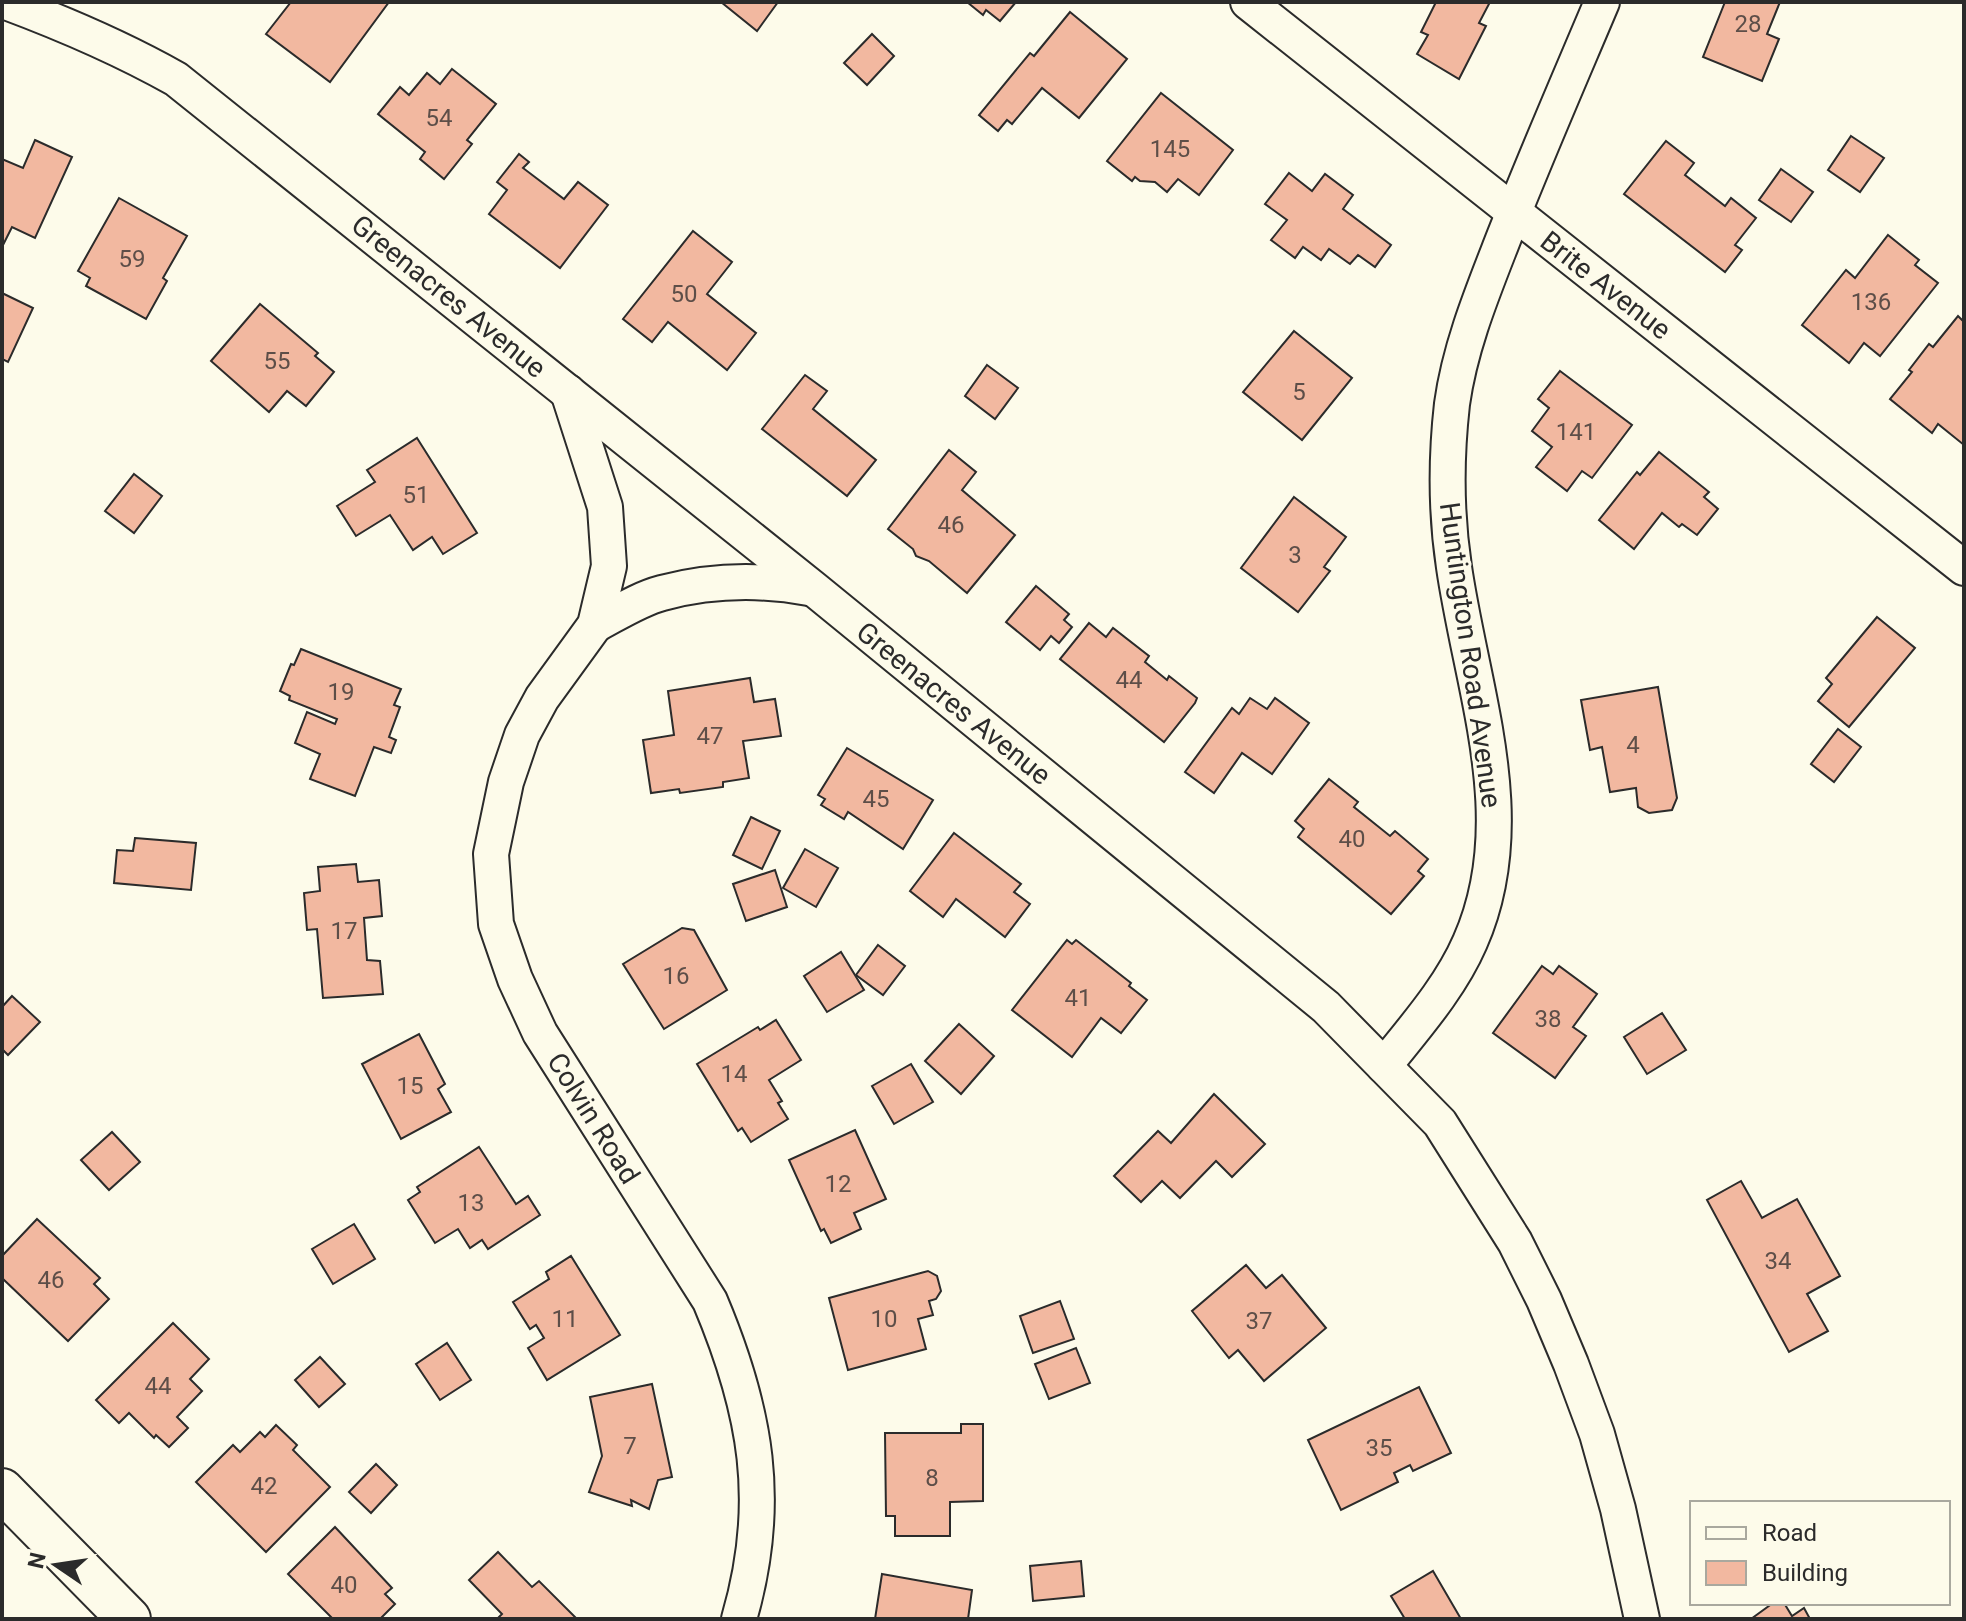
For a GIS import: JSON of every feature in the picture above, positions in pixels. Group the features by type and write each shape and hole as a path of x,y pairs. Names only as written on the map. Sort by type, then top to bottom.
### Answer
{"street":[{"name":"Greenacres Avenue","path":"6,2 126,50 176,79 250,135 1326,1007 1440,1123 1515,1242 1544,1300 1597,1434 1618,1509 1642,1619"},
{"name":"Brite Avenue","path":"1248,2 1964,568"},
{"name":"Huntington Road Avenue","path":"1384,1066 1459,966 1472,939 1490,873 1495,840 1485,726 1453,566 1448,460 1452,403 1473,317 1602,2"},
{"path":"2,13 45,16"},
{"name":"Colvin Road","path":"568,392 605,507 609,566 595,625 542,698 518,746 496,823 491,854 496,924 515,979 540,1033 710,1301 729,1345 747,1403 759,1505 754,1560 739,1619"},
{"name":"Colvin Road","path":"595,625 659,593 717,582 770,581 814,589"},
{"path":"2,1490 129,1619"}],"building":[{"path":"291,2 389,2 330,82 266,34"},
{"path":"721,2 778,2 757,31"},
{"path":"967,2 1016,2 1000,21 986,10 983,15"},
{"path":"1436,2 1490,2 1479,23 1486,26 1459,79 1417,54 1428,35 1421,32"},
{"path":"1725,2 1780,2 1767,34 1779,39 1762,81 1703,57"},
{"path":"1070,12 1127,59 1079,118 1042,88 1012,124 1007,120 998,131 979,115 1030,53 1034,56"},
{"path":"872,34 894,56 867,85 844,63"},
{"path":"452,69 496,104 467,140 472,144 444,179 420,159 425,152 378,114 400,87 409,95 427,73 440,84"},
{"path":"1161,93 1233,150 1199,195 1178,179 1167,192 1155,182 1140,181 1135,177 1132,181 1107,161"},
{"path":"1851,136 1884,158 1860,192 1828,170"},
{"path":"35,140 72,157 35,238 12,227 3,245 2,159 23,168"},
{"path":"1666,141 1694,163 1685,175 1725,206 1731,198 1756,218 1735,245 1742,250 1725,272 1624,194"},
{"path":"519,154 529,162 523,168 564,199 578,182 608,205 560,268 489,214 507,190 497,182"},
{"path":"1781,169 1813,192 1791,222 1759,200"},
{"path":"1289,173 1312,191 1325,174 1353,195 1343,209 1391,245 1375,267 1358,255 1350,264 1329,249 1321,260 1303,247 1295,258 1271,240 1287,220 1265,204"},
{"path":"119,198 187,236 163,278 167,281 146,319 86,286 90,278 78,271"},
{"path":"693,231 732,262 707,294 756,333 727,370 668,322 652,342 623,319"},
{"path":"1888,235 1919,260 1915,265 1938,283 1880,356 1864,343 1849,363 1802,325 1846,270 1855,278"},
{"path":"2,293 33,308 8,362 2,359"},
{"path":"260,304 318,353 315,356 334,372 306,406 287,391 269,412 211,361"},
{"path":"1958,316 1964,322 1964,445 1938,424 1932,433 1890,399 1929,344 1933,347"},
{"path":"1294,331 1352,378 1302,440 1243,392"},
{"path":"987,365 1018,388 995,419 965,396"},
{"path":"1560,371 1632,425 1592,478 1582,471 1567,491 1536,467 1552,447 1532,431 1549,408 1538,399"},
{"path":"805,375 827,391 813,409 876,460 847,496 762,429"},
{"path":"417,438 477,533 443,554 432,537 413,550 390,515 356,536 337,506 375,482 367,470"},
{"path":"949,450 976,472 962,490 1015,535 967,593 929,561 916,556 913,549 888,529"},
{"path":"1659,452 1709,492 1704,497 1718,509 1697,535 1682,524 1679,527 1662,513 1634,549 1599,520 1637,472 1640,475"},
{"path":"134,474 162,496 134,533 105,511"},
{"path":"1294,497 1346,537 1324,567 1330,571 1298,612 1241,568"},
{"path":"1036,586 1069,614 1064,620 1072,627 1059,643 1051,636 1040,650 1006,622"},
{"path":"1877,617 1915,648 1849,727 1818,701 1832,684 1826,678"},
{"path":"1089,623 1106,637 1113,628 1149,656 1145,662 1197,698 1164,742 1060,659"},
{"path":"301,649 401,689 394,705 400,707 389,737 396,740 391,753 374,747 355,796 310,779 320,754 295,743 307,712 335,724 337,719 289,700 290,696 280,691"},
{"path":"750,678 754,702 775,699 781,736 743,741 749,778 723,782 723,787 680,793 679,789 651,793 643,740 674,735 668,691"},
{"path":"1658,687 1677,798 1672,810 1649,813 1638,807 1636,788 1610,792 1602,747 1590,750 1581,700"},
{"path":"1250,698 1267,709 1275,698 1309,723 1272,774 1242,753 1214,793 1185,772 1232,708 1239,714"},
{"path":"1838,729 1861,747 1834,782 1811,764"},
{"path":"847,748 933,800 903,849 848,812 844,819 821,805 825,799 818,795"},
{"path":"1329,779 1358,802 1354,807 1390,836 1395,831 1428,859 1418,871 1424,876 1391,914 1298,837 1304,829 1295,821"},
{"path":"751,817 780,831 762,869 733,855"},
{"path":"954,833 1021,884 1014,892 1030,904 1005,937 956,899 943,917 910,891"},
{"path":"135,838 196,843 191,890 114,883 117,850 133,851"},
{"path":"805,849 838,868 816,907 783,888"},
{"path":"356,864 358,882 379,880 382,916 364,918 367,960 380,961 383,994 323,998 317,929 307,930 304,893 320,891 318,867"},
{"path":"775,870 787,907 746,921 733,884"},
{"path":"682,928 694,930 727,990 664,1029 623,964"},
{"path":"1067,940 1072,944 1076,940 1131,983 1129,986 1147,1000 1121,1033 1101,1018 1072,1057 1012,1010"},
{"path":"878,945 905,966 883,995 856,975"},
{"path":"841,952 864,990 827,1012 804,976"},
{"path":"1542,966 1553,974 1559,966 1597,994 1573,1027 1586,1036 1555,1078 1493,1033"},
{"path":"12,996 40,1022 8,1055 2,1049 2,1007"},
{"path":"1662,1013 1686,1050 1647,1074 1624,1037"},
{"path":"776,1020 801,1060 769,1080 782,1101 778,1103 788,1119 751,1142 742,1128 738,1131 697,1064 758,1027 760,1030"},
{"path":"959,1024 994,1056 961,1094 925,1061"},
{"path":"419,1034 445,1084 438,1089 451,1112 401,1139 362,1064"},
{"path":"911,1064 933,1102 894,1124 872,1086"},
{"path":"1214,1094 1265,1144 1232,1177 1216,1161 1180,1198 1162,1181 1141,1202 1114,1176 1158,1131 1171,1143"},
{"path":"855,1130 886,1199 854,1213 861,1229 831,1243 824,1229 821,1231 789,1160"},
{"path":"112,1132 140,1162 109,1190 81,1160"},
{"path":"479,1147 516,1204 528,1196 540,1215 488,1249 482,1240 470,1248 458,1229 435,1243 408,1200 420,1192 417,1187"},
{"path":"1741,1181 1762,1218 1797,1199 1840,1276 1807,1294 1828,1331 1789,1352 1707,1200"},
{"path":"37,1219 100,1278 94,1284 109,1299 68,1341 2,1278 2,1256"},
{"path":"354,1224 375,1259 333,1284 312,1249"},
{"path":"571,1256 620,1335 547,1380 528,1348 544,1338 536,1325 530,1329 513,1302 549,1279 546,1272"},
{"path":"1246,1265 1266,1288 1282,1275 1326,1328 1264,1381 1238,1350 1229,1358 1192,1311"},
{"path":"928,1271 937,1276 941,1291 936,1299 929,1301 933,1315 918,1319 926,1349 848,1370 829,1298"},
{"path":"1060,1301 1074,1339 1033,1353 1020,1316"},
{"path":"173,1323 209,1359 190,1379 202,1391 177,1417 188,1428 169,1447 156,1435 154,1438 129,1413 119,1423 96,1400"},
{"path":"447,1343 471,1380 440,1400 416,1364"},
{"path":"1076,1348 1090,1383 1049,1399 1035,1364"},
{"path":"320,1357 345,1384 319,1407 295,1380"},
{"path":"652,1384 672,1477 658,1480 649,1509 631,1500 632,1506 589,1492 602,1456 590,1397"},
{"path":"1419,1387 1451,1453 1413,1471 1410,1465 1394,1473 1398,1482 1341,1510 1308,1440"},
{"path":"961,1424 983,1424 983,1501 950,1502 950,1536 895,1536 895,1516 886,1516 885,1433 961,1433"},
{"path":"276,1425 297,1445 293,1450 330,1487 266,1552 196,1482 233,1445 240,1452 260,1432 265,1437"},
{"path":"376,1464 397,1485 371,1513 349,1492"},
{"path":"335,1527 392,1588 385,1594 395,1604 380,1619 333,1619 288,1574"},
{"path":"498,1552 532,1587 539,1581 577,1619 497,1619 502,1614 469,1580"},
{"path":"1081,1561 1084,1596 1033,1601 1030,1566"},
{"path":"1433,1571 1461,1619 1405,1619 1391,1596"},
{"path":"882,1574 972,1590 968,1619 875,1619"},
{"path":"1770,1605 1785,1605 1792,1616 1804,1608 1810,1619 1751,1619"}]}
